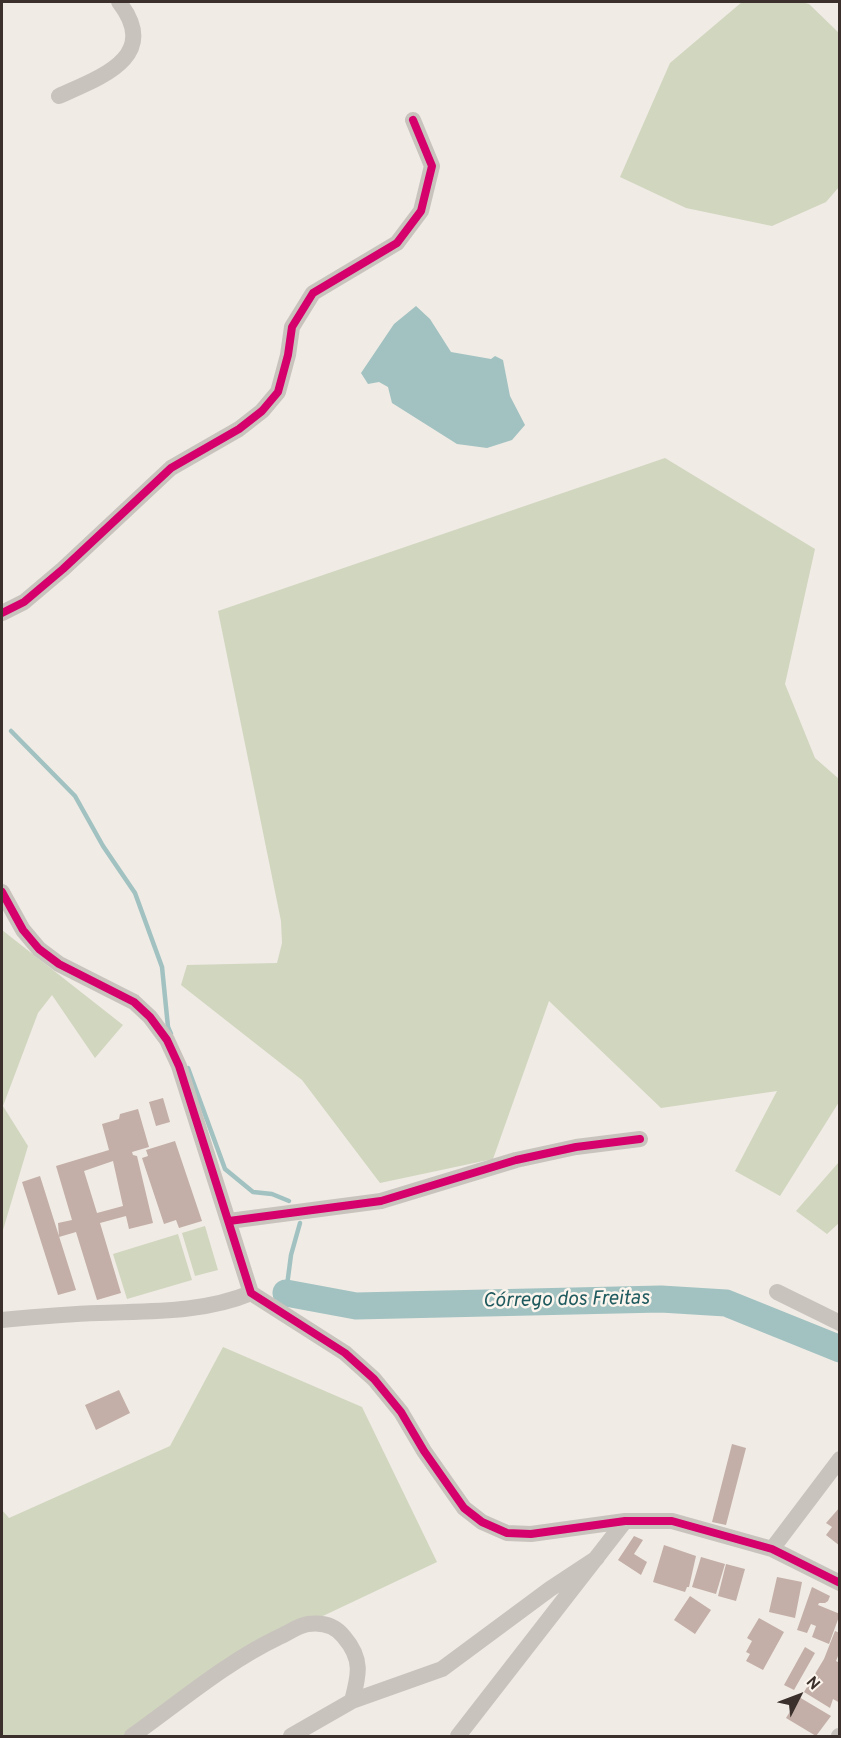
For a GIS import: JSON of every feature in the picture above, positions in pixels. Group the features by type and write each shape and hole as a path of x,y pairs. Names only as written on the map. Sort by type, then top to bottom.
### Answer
{"street":[{"path":"59,96 117,68 128,54 133,40 132,24 119,2"},
{"path":"2,613 24,602 63,569 171,468 239,429 262,411 278,392 288,355 292,327 313,293 396,243 422,211 432,166 413,120"},
{"path":"2,892 22,930 39,950 59,964 134,1002 150,1017 161,1032 179,1066 251,1293 345,1353 374,1379 401,1412 424,1451 464,1508 482,1522 507,1533 531,1534 625,1521 672,1521 772,1549 840,1583"},
{"path":"229,1221 381,1201 516,1160 576,1147 640,1139"},
{"path":"777,1292 840,1323"},
{"path":"2,1320 85,1313 181,1309 234,1300 251,1293"},
{"path":"772,1549 840,1459"},
{"path":"458,1737 625,1521"},
{"path":"291,1737 352,1701 442,1669 549,1588 597,1558"},
{"path":"132,1737 223,1669 306,1624 322,1623 337,1628 350,1644 358,1659 358,1679 352,1701"}],"green space":[{"path":"742,2 809,4 839,33 839,187 826,202 772,226 686,208 620,177 670,63"},
{"path":"665,458 815,549 785,684 815,758 839,779 839,1102 780,1196 735,1171 777,1091 661,1108 549,1001 493,1159 380,1183 302,1080 181,985 187,965 277,963 282,943 281,921 218,611"},
{"path":"2,930 123,1025 95,1058 52,995 38,1013 3,1106 28,1146 3,1230"},
{"path":"839,1162 839,1223 827,1234 796,1211"},
{"path":"205,1226 218,1270 195,1276 182,1233"},
{"path":"178,1234 192,1280 127,1299 113,1254"},
{"path":"223,1347 362,1407 437,1562 306,1624 131,1736 2,1736 2,1510 9,1518 170,1446"}],"water":[{"path":"416,306 430,319 451,352 491,359 495,356 503,360 510,396 525,425 512,440 487,448 457,444 392,403 388,387 379,382 368,384 361,373 394,324"}],"building":[{"path":"163,1098 170,1122 156,1126 149,1102"},
{"path":"138,1109 149,1147 132,1152 137,1156 153,1223 129,1229 126,1216 100,1223 121,1293 97,1300 76,1232 59,1237 58,1223 72,1220 56,1166 109,1150 102,1124 119,1119 120,1114","holes":["113,1161 123,1206 97,1213 84,1171"]},
{"path":"175,1141 202,1221 179,1228 176,1220 164,1224 142,1158 148,1156 146,1150"},
{"path":"40,1176 76,1290 58,1295 22,1182"},
{"path":"119,1390 130,1413 96,1430 85,1405"},
{"path":"732,1444 746,1448 726,1525 712,1522"},
{"path":"840,1507 840,1546 826,1535 832,1527 826,1523"},
{"path":"634,1536 643,1540 634,1554 647,1562 641,1575 618,1560"},
{"path":"664,1545 696,1556 689,1587 685,1592 653,1582"},
{"path":"701,1557 725,1564 716,1594 692,1587"},
{"path":"726,1564 745,1569 736,1601 718,1596"},
{"path":"777,1577 802,1582 795,1618 769,1612"},
{"path":"812,1587 830,1596 828,1601 818,1605 840,1614 829,1644 812,1637 816,1626 811,1624 807,1633 797,1630"},
{"path":"690,1596 711,1610 695,1634 674,1620"},
{"path":"759,1618 784,1632 763,1670 746,1661 750,1654 746,1652 752,1641 747,1638"},
{"path":"835,1631 840,1633 840,1651 836,1661 840,1663 840,1703 833,1699 830,1708 804,1692 824,1659"},
{"path":"805,1647 815,1653 794,1690 784,1685"},
{"path":"799,1697 831,1716 816,1736 786,1718"}],"waterway":[{"path":"11,731 75,796 103,846 135,893 162,967 168,1027 171,1034"},
{"path":"188,1068 225,1169 253,1192 272,1194 289,1201"},
{"path":"286,1293 291,1255 300,1223"},
{"name":"Córrego dos Freitas","path":"286,1293 356,1306 661,1299 726,1303 840,1349"}],"cycle path":[{"path":"2,613 24,602 63,569 171,468 239,429 262,411 278,392 288,355 292,327 313,293 397,243 421,211 432,166 413,120"},
{"path":"2,892 23,930 39,949 59,964 134,1002 150,1017 167,1040 179,1066 251,1293 345,1353 374,1379 401,1412 424,1451 464,1508 482,1522 507,1533 531,1534 625,1521 672,1521 772,1549 840,1583"},
{"path":"229,1221 381,1201 516,1160 576,1147 640,1139"}]}
